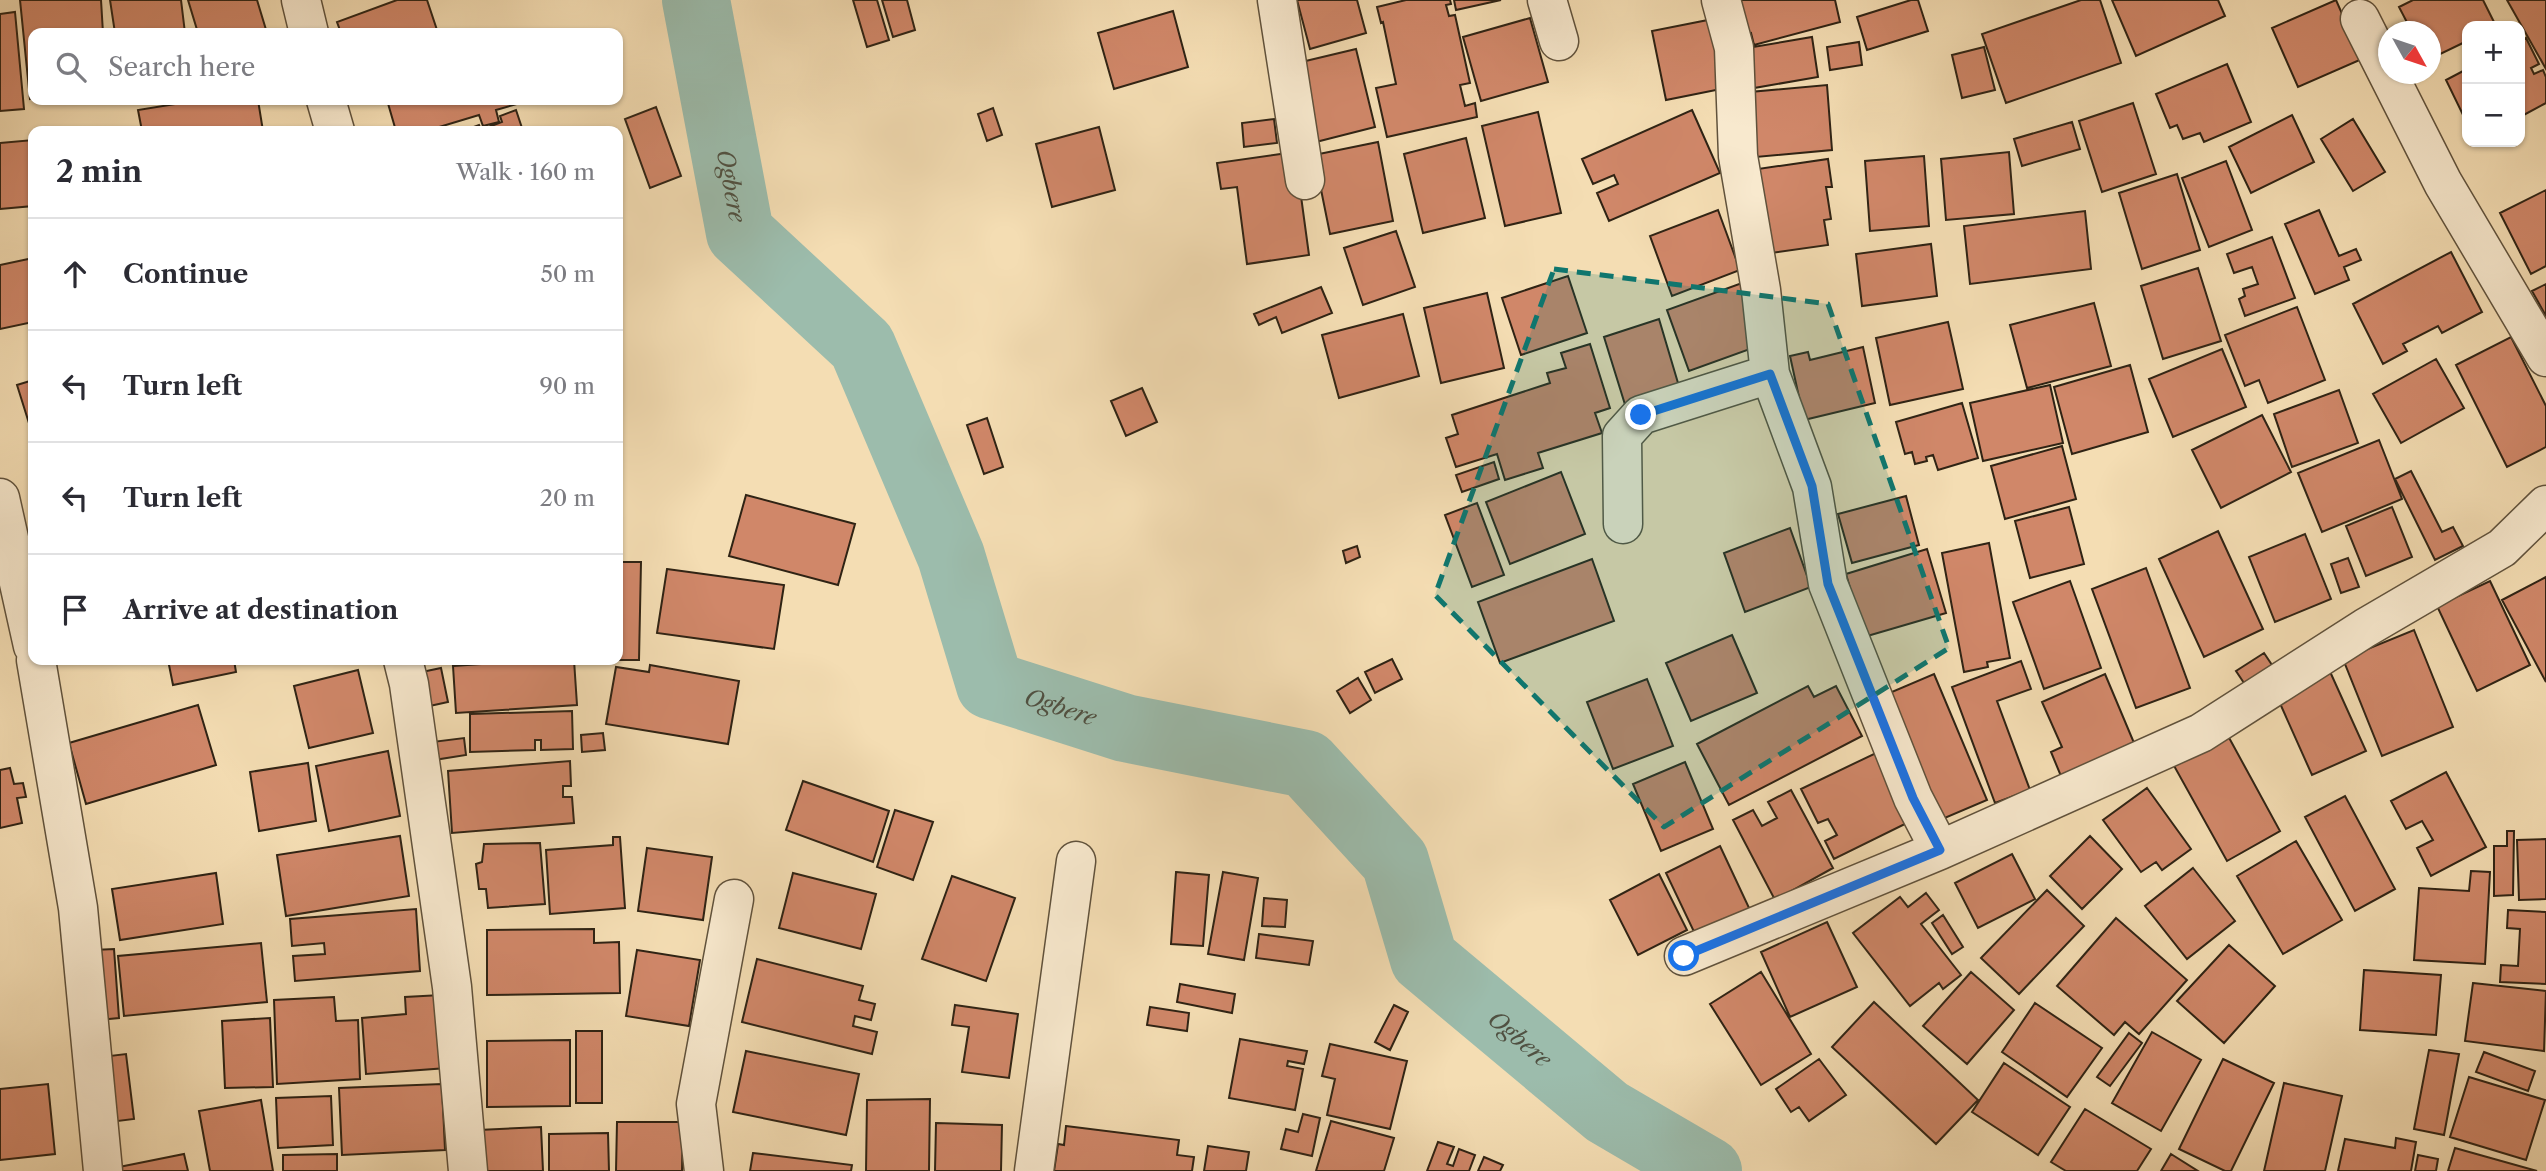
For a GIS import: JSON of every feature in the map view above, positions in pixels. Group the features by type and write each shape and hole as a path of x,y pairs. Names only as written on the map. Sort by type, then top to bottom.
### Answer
{"street":[{"path":"301,0 308,28"},
{"path":"1276,0 1305,180"},
{"path":"1547,0 1559,41"},
{"path":"1721,0 1734,48 1738,156 1761,290 1770,374 1812,486 1828,584 1913,798 1940,850"},
{"path":"2360,19 2443,183 2546,357"},
{"path":"327,105 334,126"},
{"path":"1623,524 1622,436 1641,415 1770,374"},
{"path":"12,505 28,612"},
{"path":"1684,956 1940,850 2201,733 2365,628 2502,548 2546,505"},
{"path":"37,665 78,908 103,1171"},
{"path":"404,665 452,987 468,1171"},
{"path":"1034,1171 1076,861"},
{"path":"704,1171 696,1104 734,899"}],"highlighted area":[{"path":"1554,269 1828,304 1949,648 1664,827 1435,595"}],"building":[{"path":"20,0 101,0 103,28 28,28 28,79"},
{"path":"110,0 181,0 184,28 114,28"},
{"path":"188,0 257,0 265,28 196,28"},
{"path":"397,0 427,0 436,28 339,28 337,22"},
{"path":"853,0 877,0 889,40 867,47"},
{"path":"882,0 907,0 915,30 893,37"},
{"path":"1297,0 1357,0 1366,33 1310,49"},
{"path":"1406,0 1450,0 1451,4 1446,5 1449,16 1455,15 1470,83 1460,85 1465,106 1475,103 1477,117 1387,137 1376,88 1396,84 1383,22 1381,23 1377,7"},
{"path":"1454,0 1501,0 1456,10"},
{"path":"1734,0 1835,0 1840,22 1754,45 1751,33 1743,35"},
{"path":"1918,0 1928,31 1867,50 1857,17"},
{"path":"2081,0 2100,0 2121,63 2006,103 1982,34"},
{"path":"2112,0 2218,0 2225,16 2136,56"},
{"path":"2336,0 2362,59 2298,87 2272,28"},
{"path":"2413,0 2483,0 2494,21 2462,21 2462,43 2441,54 2441,21 2406,21 2399,7"},
{"path":"2507,0 2546,0 2546,69 2525,32 2525,21 2519,21"},
{"path":"1173,11 1188,67 1114,89 1098,33"},
{"path":"15,12 24,109 0,111 0,14"},
{"path":"1530,18 1548,82 1481,101 1463,37"},
{"path":"1713,19 1726,88 1666,100 1652,31"},
{"path":"1812,37 1818,77 1754,88 1747,48"},
{"path":"2525,39 2539,64 2531,68 2534,74 2543,70 2546,77 2546,103 2525,114 2525,84"},
{"path":"1859,42 1862,65 1830,70 1827,47"},
{"path":"1984,47 1995,90 1962,98 1952,55"},
{"path":"1356,49 1375,127 1312,143 1293,64"},
{"path":"2227,64 2251,122 2204,142 2200,133 2183,139 2177,125 2170,128 2156,94"},
{"path":"2462,72 2462,113 2446,80"},
{"path":"1827,85 1832,150 1756,157 1750,92"},
{"path":"2133,103 2156,174 2102,192 2079,121"},
{"path":"169,105 259,105 262,126 141,126 138,110"},
{"path":"388,105 514,105 496,110 499,122 483,126 479,115 443,126 395,126"},
{"path":"656,107 681,176 650,188 625,119"},
{"path":"993,108 1002,135 987,141 978,114"},
{"path":"516,110 521,126 492,126 502,122 500,116"},
{"path":"1692,110 1720,173 1609,221 1597,193 1618,184 1614,175 1593,184 1582,159"},
{"path":"1538,112 1561,213 1505,226 1482,126"},
{"path":"2292,115 2314,162 2251,193 2229,147"},
{"path":"1274,119 1277,143 1244,147 1242,123"},
{"path":"2353,119 2385,172 2353,191 2321,139"},
{"path":"2072,122 2080,149 2022,166 2014,139"},
{"path":"1099,127 1115,190 1052,207 1036,144"},
{"path":"1466,138 1485,218 1423,233 1404,154"},
{"path":"28,140 28,206 0,209 0,143"},
{"path":"1378,142 1393,221 1330,234 1314,155"},
{"path":"1295,152 1309,255 1247,264 1237,187 1221,189 1217,163"},
{"path":"2009,152 2014,214 1946,220 1941,159"},
{"path":"1924,156 1929,226 1870,231 1865,161"},
{"path":"1828,159 1832,187 1826,187 1831,219 1824,220 1828,245 1763,254 1751,170"},
{"path":"2226,161 2252,230 2209,247 2182,178"},
{"path":"2177,174 2200,250 2142,269 2119,193"},
{"path":"2546,190 2546,266 2531,274 2500,213"},
{"path":"1718,210 1740,270 1672,296 1650,236"},
{"path":"2319,210 2339,256 2356,249 2361,260 2344,267 2349,280 2315,294 2285,224"},
{"path":"2085,211 2091,269 1970,284 1964,226"},
{"path":"1396,231 1415,287 1363,305 1344,248"},
{"path":"2272,237 2295,298 2245,316 2239,299 2245,296 2243,289 2258,284 2252,267 2234,273 2227,254"},
{"path":"1931,244 1937,296 1862,306 1856,254"},
{"path":"2451,252 2482,312 2442,333 2438,326 2403,344 2407,351 2383,364 2353,304"},
{"path":"28,259 28,323 0,329 0,265"},
{"path":"2198,268 2221,341 2163,359 2141,286"},
{"path":"1568,276 1587,333 1521,355 1502,298"},
{"path":"1742,283 1764,344 1689,371 1667,310"},
{"path":"2546,284 2546,316 2532,291"},
{"path":"1321,287 1332,313 1282,333 1276,317 1259,325 1254,314"},
{"path":"1487,293 1504,368 1441,383 1424,308"},
{"path":"2094,303 2111,366 2027,388 2010,325"},
{"path":"2297,307 2325,380 2268,403 2259,380 2245,386 2225,335"},
{"path":"1403,314 1419,376 1339,398 1322,335"},
{"path":"1659,319 1681,393 1627,411 1604,337"},
{"path":"1948,322 1963,389 1890,405 1876,338"},
{"path":"2511,337 2546,406 2546,447 2507,467 2456,365"},
{"path":"1590,344 1610,408 1595,413 1602,433 1538,453 1543,468 1505,480 1497,454 1456,467 1446,438 1458,434 1452,415 1550,383 1547,373 1566,368 1561,353"},
{"path":"1863,347 1875,403 1804,420 1790,356 1808,352 1810,360"},
{"path":"2222,349 2246,407 2173,437 2149,379"},
{"path":"2436,359 2464,408 2401,443 2373,394"},
{"path":"2130,365 2148,432 2072,454 2054,387"},
{"path":"28,382 28,420 17,385"},
{"path":"2050,385 2063,443 1983,461 1970,403"},
{"path":"1142,388 1157,422 1126,436 1111,401"},
{"path":"2339,390 2358,443 2292,467 2274,414"},
{"path":"1962,403 1978,458 1938,470 1933,455 1926,457 1927,461 1915,464 1912,452 1905,454 1896,422"},
{"path":"2262,415 2291,472 2221,508 2192,450"},
{"path":"987,418 1003,467 984,474 967,425"},
{"path":"2379,440 2402,499 2322,532 2298,473"},
{"path":"2062,446 2076,499 2005,519 1991,466"},
{"path":"1494,462 1499,479 1462,492 1456,475"},
{"path":"2411,471 2442,532 2453,527 2463,546 2435,560 2395,479"},
{"path":"1561,472 1585,534 1510,564 1486,502"},
{"path":"746,495 855,524 838,585 729,556"},
{"path":"1906,496 1919,545 1852,563 1838,514"},
{"path":"1477,503 1504,575 1472,587 1445,515"},
{"path":"2069,507 2084,564 2030,578 2015,521"},
{"path":"2392,507 2412,557 2366,576 2346,526"},
{"path":"1790,528 1811,587 1745,612 1724,553"},
{"path":"2218,531 2263,629 2204,657 2159,559"},
{"path":"2305,534 2331,599 2275,622 2249,557"},
{"path":"1989,543 2010,658 1987,662 1988,667 1964,672 1942,553"},
{"path":"1357,546 1360,557 1346,563 1343,551"},
{"path":"1927,549 1946,613 1864,637 1846,574"},
{"path":"2348,558 2359,587 2341,593 2331,564"},
{"path":"1592,559 1614,621 1500,663 1478,602"},
{"path":"623,562 641,562 639,660 623,660"},
{"path":"2146,568 2190,688 2136,708 2092,589"},
{"path":"667,569 784,585 774,649 657,633"},
{"path":"2546,577 2546,682 2502,600"},
{"path":"2070,581 2101,668 2044,689 2013,602"},
{"path":"2490,581 2530,665 2477,691 2437,606"},
{"path":"2414,630 2453,727 2382,756 2343,659"},
{"path":"1732,635 1757,693 1691,721 1666,663"},
{"path":"2264,653 2276,671 2248,689 2236,671"},
{"path":"1392,659 1402,679 1375,693 1365,672"},
{"path":"2021,661 2031,689 1997,701 2030,790 1995,803 1952,687"},
{"path":"169,665 235,665 236,672 173,685"},
{"path":"574,665 577,705 456,713 453,666"},
{"path":"650,665 739,681 728,744 606,724 616,667 649,672"},
{"path":"2327,665 2366,751 2312,775 2274,690"},
{"path":"441,668 448,702 425,707 417,673"},
{"path":"358,670 373,733 309,748 294,686"},
{"path":"1934,674 1987,800 1933,823 1880,697"},
{"path":"2105,674 2137,750 2063,781 2051,752 2062,747 2042,702"},
{"path":"1358,678 1371,700 1350,713 1337,691"},
{"path":"1647,679 1673,746 1613,769 1587,702"},
{"path":"1808,686 1814,697 1836,686 1862,736 1729,805 1697,744"},
{"path":"198,705 216,765 86,804 69,743"},
{"path":"572,711 573,749 541,750 541,740 535,740 535,750 470,752 470,714"},
{"path":"603,733 605,750 582,752 581,735"},
{"path":"2227,734 2280,831 2227,861 2173,764"},
{"path":"464,738 466,755 434,760 432,742"},
{"path":"388,751 400,816 329,831 316,766"},
{"path":"1876,753 1909,822 1834,859 1825,841 1837,835 1828,819 1818,823 1801,789"},
{"path":"570,761 571,786 563,786 563,797 572,797 574,823 452,833 448,771"},
{"path":"1685,762 1713,829 1661,851 1633,784"},
{"path":"308,763 316,821 259,831 250,772"},
{"path":"10,768 14,784 23,783 26,797 17,798 22,823 0,828 0,770"},
{"path":"2446,772 2486,847 2431,876 2417,848 2433,840 2422,821 2406,829 2391,801"},
{"path":"803,781 889,811 873,862 786,830"},
{"path":"2147,788 2191,849 2162,870 2156,862 2141,872 2103,820"},
{"path":"1791,790 1833,868 1775,900 1733,820 1753,810 1762,826 1777,818 1768,802"},
{"path":"2345,796 2395,889 2355,911 2305,817"},
{"path":"895,810 933,822 913,880 877,867"},
{"path":"2507,831 2514,831 2513,895 2494,896 2494,846 2507,846"},
{"path":"400,836 409,896 286,916 277,855"},
{"path":"2090,836 2122,869 2082,909 2050,876"},
{"path":"613,837 620,837 625,908 550,914 546,850 613,845"},
{"path":"2546,839 2546,899 2519,900 2517,840"},
{"path":"2296,841 2342,920 2283,954 2237,876"},
{"path":"540,843 545,904 488,908 486,889 479,889 476,864 482,862 484,844"},
{"path":"1720,846 1750,910 1696,936 1666,873"},
{"path":"647,848 712,857 703,920 638,911"},
{"path":"2012,854 2035,899 1978,928 1955,883"},
{"path":"2193,868 2235,921 2187,959 2145,906"},
{"path":"2471,871 2490,872 2485,964 2414,960 2419,888 2469,891"},
{"path":"1176,872 1209,875 1203,946 1171,944"},
{"path":"1223,872 1258,878 1244,960 1208,954"},
{"path":"216,873 223,924 120,940 112,889"},
{"path":"793,873 876,894 861,949 779,928"},
{"path":"1659,874 1687,930 1638,955 1610,900"},
{"path":"952,876 1015,898 986,981 922,959"},
{"path":"2047,890 2084,926 2019,994 1981,958"},
{"path":"1926,893 1939,910 1921,924 1961,975 1943,989 1939,983 1910,1006 1853,933 1900,897 1908,907"},
{"path":"1264,898 1287,900 1285,927 1262,926"},
{"path":"416,909 420,971 295,981 293,956 325,954 324,943 292,946 290,919"},
{"path":"2508,910 2546,912 2546,984 2500,982 2501,965 2518,966 2520,929 2507,928"},
{"path":"1943,915 1963,947 1952,954 1932,923"},
{"path":"2116,918 2187,980 2139,1034 2125,1022 2114,1035 2057,986"},
{"path":"1827,922 1857,987 1790,1017 1761,952"},
{"path":"594,929 594,943 619,942 620,993 487,995 487,930"},
{"path":"1259,934 1313,941 1309,965 1256,958"},
{"path":"261,943 267,1002 124,1016 118,956"},
{"path":"2229,945 2275,986 2224,1043 2177,1001"},
{"path":"114,949 119,1018 99,1020 94,950"},
{"path":"637,950 700,960 689,1026 626,1016"},
{"path":"757,959 863,986 859,1000 875,1004 871,1020 855,1016 853,1026 877,1032 872,1054 742,1022"},
{"path":"2364,970 2441,975 2436,1035 2360,1030"},
{"path":"1761,972 1811,1054 1761,1085 1710,1004"},
{"path":"1971,972 2014,1010 1967,1064 1923,1026"},
{"path":"2473,983 2546,991 2544,1051 2465,1041"},
{"path":"1180,984 1235,994 1232,1013 1177,1002"},
{"path":"441,995 447,1068 366,1074 362,1018 406,1014 405,997"},
{"path":"334,997 336,1021 358,1020 360,1079 277,1084 274,1000"},
{"path":"1874,1002 1978,1100 1936,1144 1832,1047"},
{"path":"2035,1003 2102,1048 2067,1097 2002,1052"},
{"path":"955,1005 1018,1014 1009,1078 962,1072 969,1027 952,1025"},
{"path":"1394,1005 1408,1012 1390,1050 1375,1042"},
{"path":"1150,1007 1189,1013 1187,1031 1147,1025"},
{"path":"270,1018 273,1087 225,1088 222,1021"},
{"path":"576,1031 602,1031 602,1103 576,1103"},
{"path":"2152,1032 2201,1060 2161,1131 2112,1103"},
{"path":"2129,1033 2142,1043 2110,1086 2097,1077"},
{"path":"1240,1039 1307,1051 1304,1064 1288,1061 1287,1066 1303,1069 1295,1110 1229,1098"},
{"path":"570,1040 570,1106 487,1107 487,1041"},
{"path":"1330,1044 1407,1061 1390,1129 1327,1115 1335,1079 1322,1076"},
{"path":"2429,1050 2459,1054 2444,1135 2414,1129"},
{"path":"746,1051 859,1074 846,1135 733,1112"},
{"path":"2484,1052 2535,1071 2528,1091 2476,1072"},
{"path":"126,1054 134,1119 110,1122 101,1057"},
{"path":"1819,1059 1846,1095 1809,1121 1799,1107 1791,1112 1776,1089"},
{"path":"2223,1059 2274,1083 2231,1171 2225,1171 2179,1149"},
{"path":"2004,1063 2070,1107 2038,1155 1972,1112"},
{"path":"2469,1077 2545,1100 2526,1160 2450,1137"},
{"path":"2284,1083 2342,1096 2325,1171 2264,1171"},
{"path":"48,1084 55,1154 0,1160 0,1089"},
{"path":"442,1084 445,1150 342,1155 339,1088"},
{"path":"331,1096 333,1145 278,1148 276,1098"},
{"path":"930,1099 929,1171 866,1171 867,1100"},
{"path":"261,1100 273,1171 210,1171 199,1111"},
{"path":"2085,1109 2151,1149 2137,1171 2066,1171 2051,1162"},
{"path":"1303,1114 1320,1118 1312,1156 1281,1149 1286,1129 1298,1132"},
{"path":"1331,1121 1394,1138 1384,1171 1316,1171"},
{"path":"617,1122 683,1122 682,1171 616,1171"},
{"path":"936,1123 1002,1125 1001,1171 935,1171"},
{"path":"1066,1126 1179,1140 1177,1155 1194,1157 1192,1171 1054,1171 1058,1144 1064,1145"},
{"path":"541,1127 543,1171 480,1171 479,1130"},
{"path":"608,1133 609,1171 549,1171 549,1134"},
{"path":"2396,1138 2416,1142 2411,1171 2338,1171 2345,1139 2395,1148"},
{"path":"1438,1142 1454,1147 1447,1164 1453,1166 1459,1149 1475,1155 1469,1171 1427,1171"},
{"path":"1208,1146 1249,1152 1246,1171 1204,1171"},
{"path":"2455,1148 2537,1171 2448,1171"},
{"path":"753,1153 852,1165 851,1171 750,1171"},
{"path":"184,1154 188,1171 115,1171 114,1168"},
{"path":"337,1154 337,1171 283,1171 283,1155"},
{"path":"2171,1154 2198,1171 2161,1171"},
{"path":"2418,1155 2438,1159 2436,1171 2415,1171"},
{"path":"1484,1157 1503,1165 1500,1171 1478,1171"}],"waterway":[{"name":"Ogbere","path":"696,0 740,233 862,346 951,556 990,685 1125,728 1306,764 1395,861 1424,959 1607,1112 1708,1171"}],"route":[{"path":"1641,415 1770,374 1812,486 1828,584 1913,798 1940,850 1684,956"}]}
